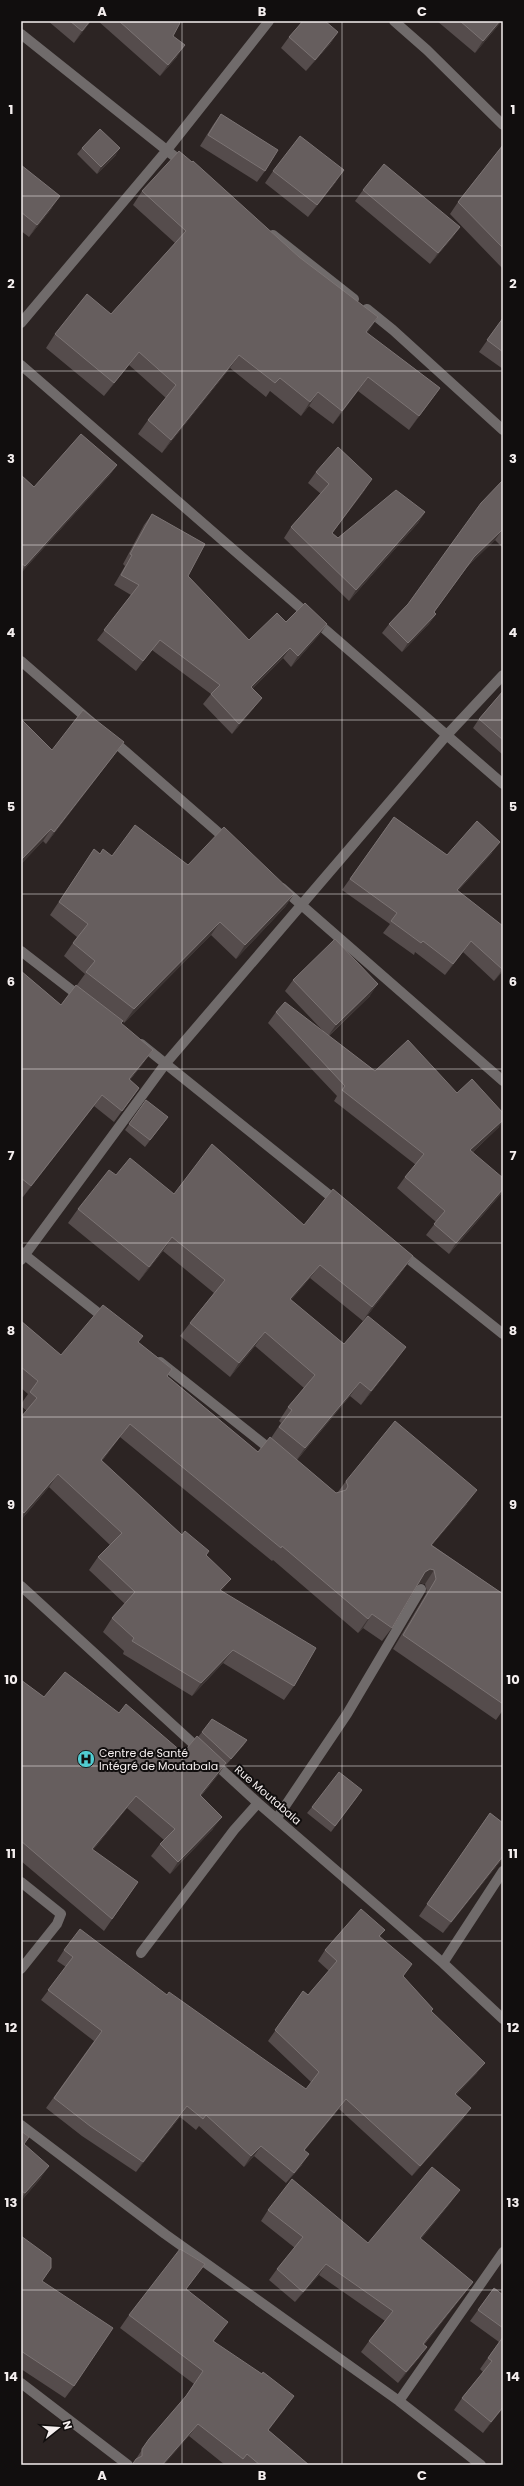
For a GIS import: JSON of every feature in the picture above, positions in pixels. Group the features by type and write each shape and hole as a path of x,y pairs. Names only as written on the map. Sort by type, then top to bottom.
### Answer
{"street":[{"path":"21,323 167,150 269,21"},
{"path":"394,21 427,50 503,125"},
{"path":"21,34 191,170"},
{"path":"264,228 393,330 503,430"},
{"path":"21,365 503,784"},
{"path":"21,661 235,848"},
{"path":"117,1328 22,1256 166,1064 446,736 503,675"},
{"path":"271,879 503,1081"},
{"path":"21,951 90,1005"},
{"path":"134,1039 350,1211"},
{"path":"393,1246 503,1334"},
{"path":"154,1358 283,1460"},
{"name":"Rue Moutabala","path":"21,1586 258,1803 443,1963 503,2019"},
{"path":"277,1818 347,1714 421,1589"},
{"path":"141,1954 234,1830 258,1803"},
{"path":"443,1963 503,1871"},
{"path":"21,1882 61,1914 57,1924 21,1969"},
{"path":"21,2125 165,2234 399,2401 482,2465"},
{"path":"399,2401 503,2252"},
{"path":"21,2383 128,2465"}],"building":[{"path":"70,21 90,21 82,31"},
{"path":"119,21 178,21 180,23 173,36 185,45 168,65"},
{"path":"303,21 325,21 338,32 315,60 289,37"},
{"path":"460,21 500,21 483,41"},
{"path":"221,114 278,150 265,171 208,135"},
{"path":"100,129 120,148 101,167 82,148"},
{"path":"300,136 344,170 317,205 273,171"},
{"path":"503,145 503,248 458,202"},
{"path":"179,151 192,162 193,161 299,257 378,317 366,332 440,388 419,416 368,377 342,411 318,392 310,402 280,378 275,383 239,355 171,440 148,420 176,385 139,352 114,383 55,334 87,294 111,314 186,231 142,191"},
{"path":"384,164 460,227 438,253 363,190"},
{"path":"21,165 60,196 37,225 21,212"},
{"path":"503,318 503,352 487,340"},
{"path":"81,434 117,465 25,566 21,563 21,475 34,487"},
{"path":"338,447 372,479 332,533 338,538 396,490 425,512 356,590 291,527 329,484 316,472"},
{"path":"503,480 503,531 502,530 474,557 434,612 436,614 408,643 389,624 408,604 481,503"},
{"path":"152,514 205,544 188,576 249,640 277,613 286,622 305,603 327,624 298,656 290,648 251,687 262,698 239,724 211,694 220,685 160,640 143,661 104,630 139,585 121,575 132,555 130,554"},
{"path":"503,691 503,740 479,719"},
{"path":"83,710 124,742 54,832 51,829 21,860 21,719 52,750"},
{"path":"394,817 447,855 477,821 500,842 457,890 503,926 503,969 471,941 453,964 423,941 421,943 391,921 397,913 350,879"},
{"path":"135,825 188,865 224,827 294,894 245,945 220,922 134,1009 86,972 95,961 73,943 88,924 59,902 94,849 100,854 103,849 112,856"},
{"path":"335,939 378,984 336,1025 293,980"},
{"path":"21,971 61,1005 76,985 123,1021 121,1023 153,1050 129,1079 139,1088 122,1111 102,1095 31,1186 21,1178"},
{"path":"285,1002 375,1071 408,1040 457,1093 472,1079 503,1113 503,1120 470,1150 503,1178 503,1189 456,1243 434,1224 445,1211 405,1177 424,1154 342,1090 345,1086 276,1012"},
{"path":"146,1100 168,1117 150,1140 129,1124"},
{"path":"212,1144 304,1225 333,1189 413,1256 372,1307 320,1265 290,1299 344,1344 368,1316 406,1347 371,1391 360,1382 305,1448 279,1427 292,1410 288,1407 315,1375 265,1332 239,1363 190,1323 225,1280 172,1237 149,1267 78,1209 109,1170 116,1175 130,1158 174,1194"},
{"path":"103,1305 143,1336 138,1342 172,1369 167,1376 258,1452 270,1437 336,1493 346,1490 348,1486 346,1481 395,1421 477,1490 431,1545 503,1594 503,1704 403,1635 436,1579 434,1570 430,1569 425,1572 392,1628 372,1614 368,1619 282,1546 281,1548 130,1424 101,1460 182,1535 185,1531 209,1551 206,1555 231,1579 220,1590 316,1648 294,1686 233,1650 201,1683 132,1641 134,1638 112,1618 135,1592 98,1557 122,1533 58,1474 24,1513 21,1510 21,1417 37,1398 30,1392 38,1381 21,1367 21,1321 61,1355"},
{"path":"65,1672 119,1713 126,1704 183,1753 197,1736 226,1763 200,1795 222,1817 178,1862 160,1844 175,1829 136,1796 92,1849 138,1882 112,1919 21,1841 21,1680 44,1697"},
{"path":"212,1719 247,1740 231,1759 202,1732"},
{"path":"339,1772 362,1790 335,1826 312,1807"},
{"path":"490,1813 503,1823 503,1856 451,1922 427,1904"},
{"path":"361,1909 385,1930 379,1936 412,1964 403,1976 433,2009 431,2011 485,2063 455,2094 471,2108 420,2166 346,2099 304,2150 309,2154 294,2173 261,2146 251,2156 206,2115 203,2119 187,2106 143,2162 90,2126 54,2098 102,2031 48,1990 73,1957 64,1950 80,1929 167,1995 169,1992 306,2089 319,2072 275,2030 303,1991 308,1995 337,1961 325,1950"},
{"path":"21,2131 29,2137 24,2144 49,2166 25,2193 21,2191"},
{"path":"432,2167 460,2190 420,2238 473,2282 423,2344 427,2347 406,2372 369,2341 393,2311 326,2264 303,2292 277,2269 303,2237 268,2210 292,2179 368,2243"},
{"path":"21,2236 51,2258 51,2268 42,2281 113,2328 74,2386 21,2351"},
{"path":"180,2249 205,2264 186,2289 228,2322 213,2341 262,2374 263,2372 294,2396 268,2430 309,2465 260,2465 247,2454 243,2459 198,2424 162,2465 132,2465 136,2459 142,2456 142,2449 149,2439 186,2396 203,2371 129,2315"},
{"path":"494,2288 503,2295 503,2328 478,2310"},
{"path":"503,2337 503,2407 491,2422 462,2398 492,2361 488,2358"}],"place":[{"name":"Centre de Santé Intégré de Moutabala","path":"86,1759"}]}
